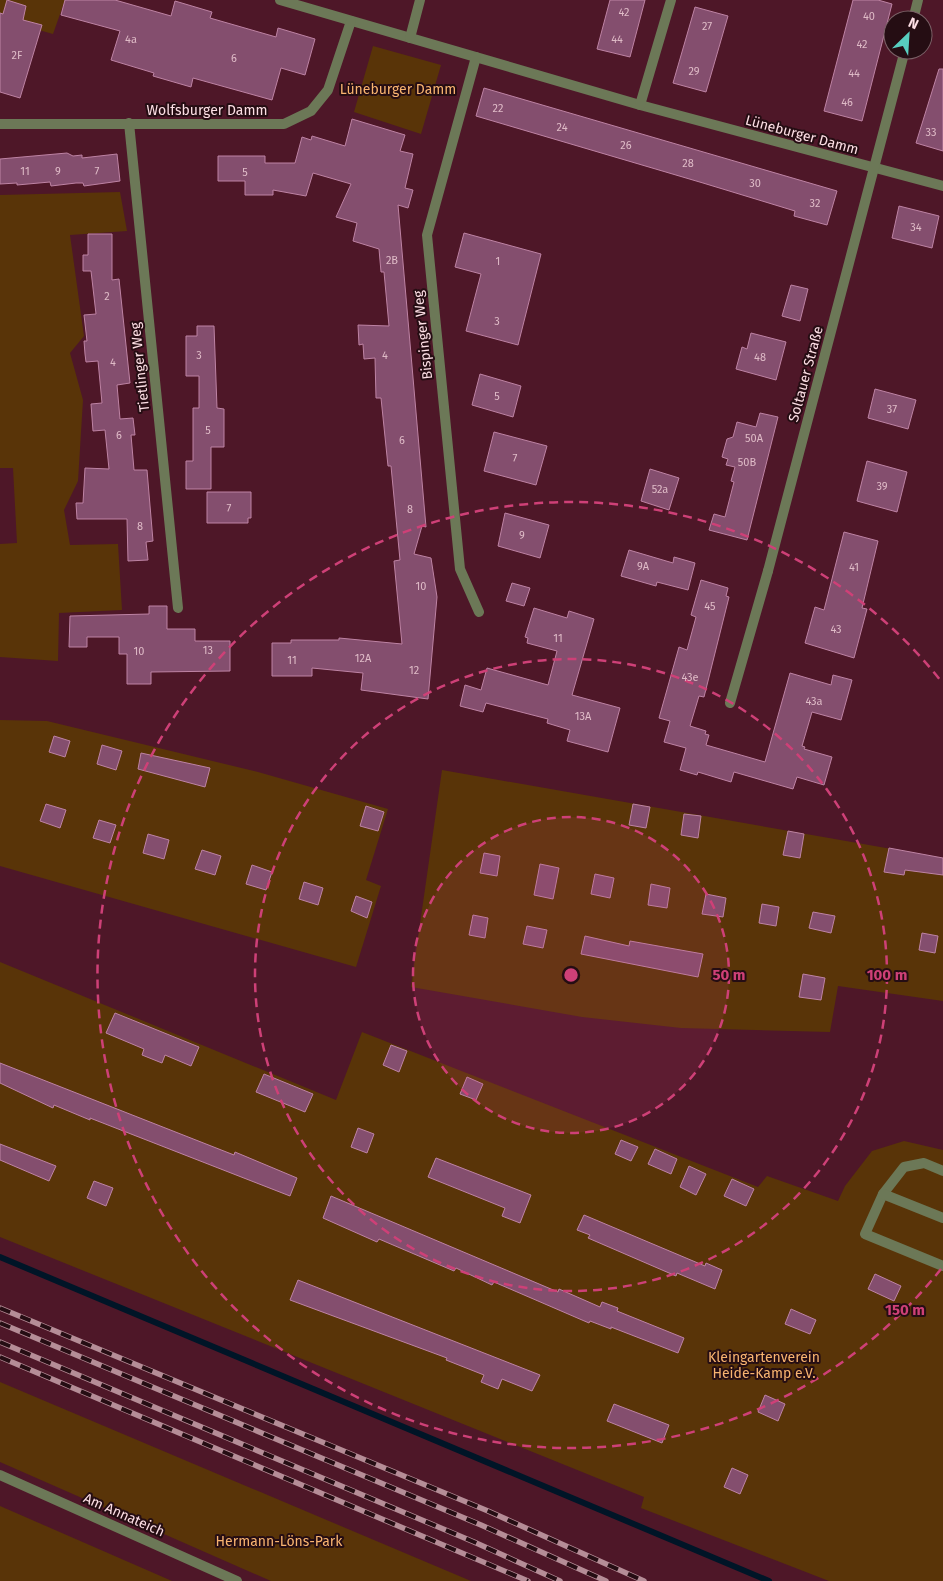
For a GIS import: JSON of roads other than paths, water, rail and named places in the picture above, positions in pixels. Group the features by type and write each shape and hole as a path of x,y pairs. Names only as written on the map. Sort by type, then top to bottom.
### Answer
{"street":[{"name":"Lüneburger Damm","path":"280,0 640,105 873,169 943,186"},
{"path":"410,38 420,0"},
{"path":"640,105 671,0"},
{"name":"Wolfsburger Damm","path":"0,124 284,124 311,111 328,90 352,21"},
{"name":"Bispinger Weg","path":"476,57 427,235 460,569 479,612"},
{"name":"Soltauer Straße","path":"730,703 768,571 902,60"},
{"name":"Tietlinger Weg","path":"129,123 178,608"},
{"path":"943,1171 924,1163 904,1167 883,1194 865,1234 943,1266"},
{"path":"883,1194 943,1218"},
{"name":"Am Annateich","path":"0,1475 237,1581"}],"waterway":[{"path":"0,1257 769,1581"}],"railway":[{"path":"0,1308 488,1511 644,1581"},
{"path":"0,1323 481,1525 606,1581"},
{"path":"0,1342 474,1542 560,1581"},
{"path":"0,1357 528,1581"}],"park label":[{"name":"Kleingartenverein Heide-Kamp e.V.","path":"764,1365"},
{"name":"Hermann-Löns-Park","path":"279,1541"}]}
